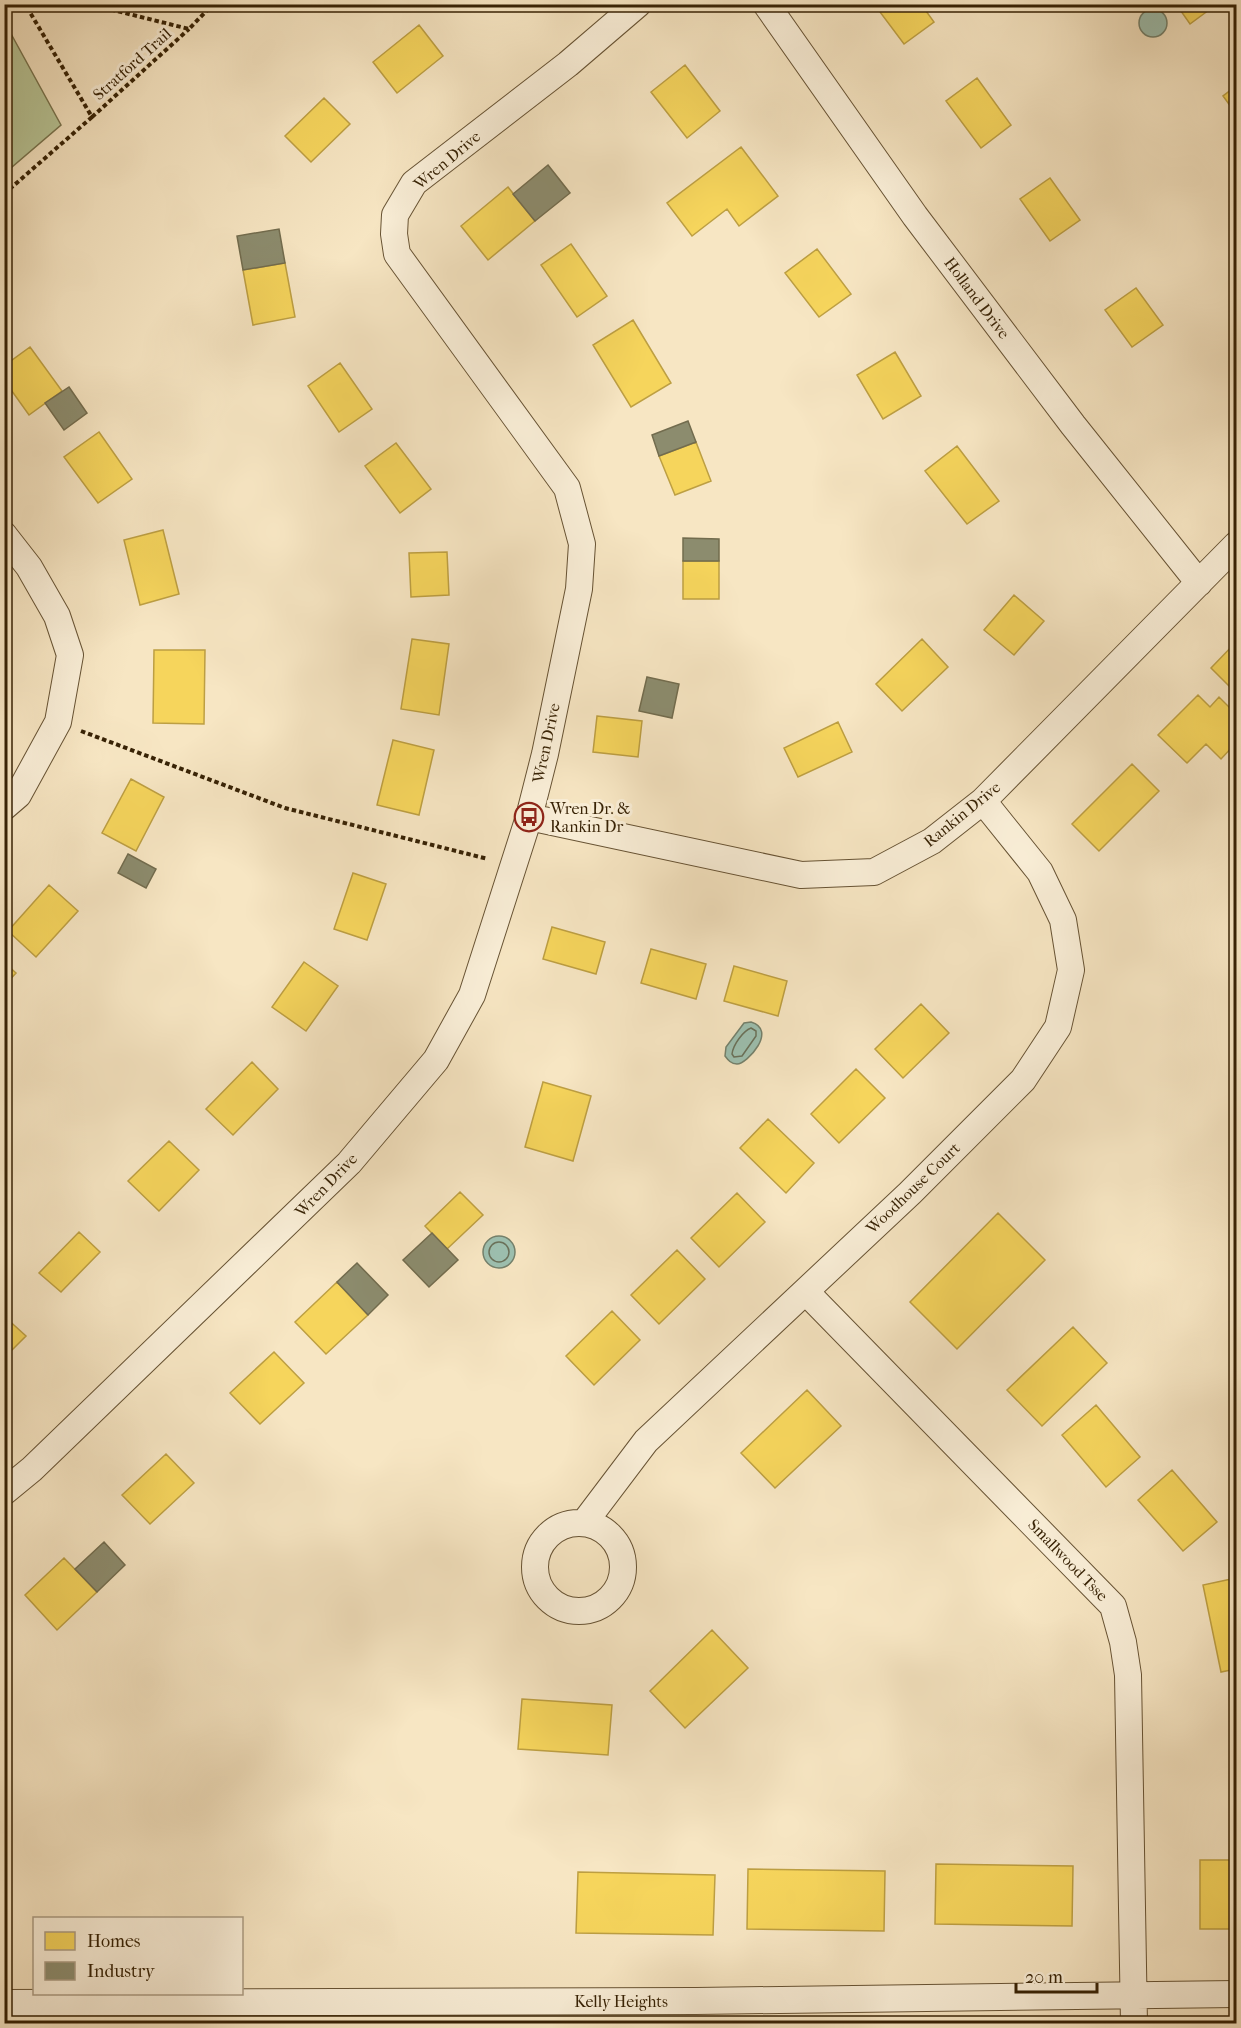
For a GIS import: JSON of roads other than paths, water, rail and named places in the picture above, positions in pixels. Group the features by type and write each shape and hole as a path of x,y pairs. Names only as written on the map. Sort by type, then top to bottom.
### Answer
{"street":[{"name":"Wren Drive","path":"4,1492 32,1469 349,1164 436,1060 472,995 529,817 545,754 579,589 582,543 567,488 397,254 394,234 395,215 414,183 568,64 638,4"},
{"name":"Holland Drive","path":"766,4 922,225 1073,425 1199,583"},
{"path":"4,535 29,567 57,616 70,655 58,722 18,795 4,807"},
{"name":"Rankin Drive","path":"529,817 801,875 874,872 932,841 983,801 1236,545"},
{"name":"Woodhouse Court","path":"584,1523 646,1441 910,1193 1023,1080 1058,1027 1071,969 1063,920 1040,872 983,801"},
{"name":"Smallwood Tsse","path":"806,1292 1113,1606 1123,1642 1128,1675 1134,2024"},
{"name":"Kelly Heights","path":"4,2003 696,2001 1236,1994"}],"water":[{"path":"1153,9 1163,13 1167,23 1163,33 1153,37 1143,33 1139,23 1143,13"},
{"path":"751,1022 759,1026 762,1032 758,1046 742,1063 733,1063 725,1056 726,1047 744,1023"},
{"path":"499,1236 510,1241 515,1252 510,1263 499,1268 488,1263 483,1252 488,1241"}],"place":[{"name":"Wren Dr. & Rankin Dr","path":"529,817"}]}
